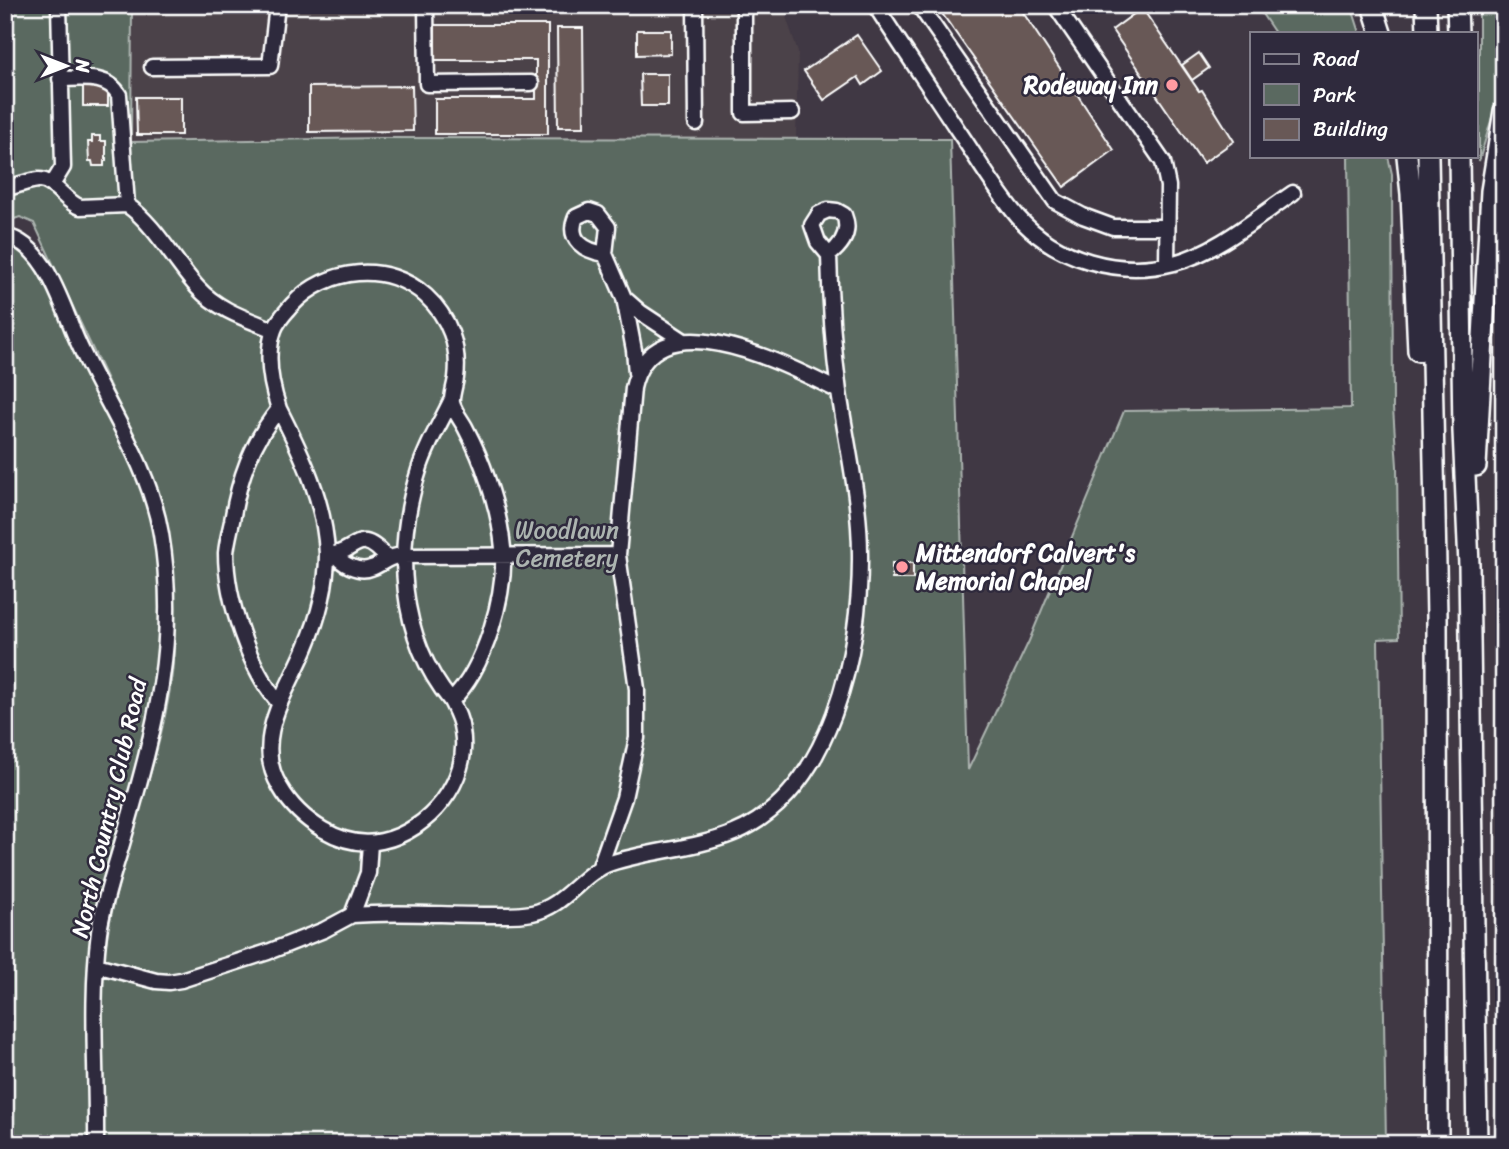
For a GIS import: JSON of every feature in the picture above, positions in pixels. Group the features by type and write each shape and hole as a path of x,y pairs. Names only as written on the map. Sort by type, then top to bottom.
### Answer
{"highway":[{"path":"1372,5 1381,32"},
{"path":"1426,5 1427,32"},
{"path":"1457,5 1458,32"},
{"path":"1469,565 1492,191 1504,111"},
{"path":"1407,158 1416,288 1421,488 1437,617"},
{"path":"1428,158 1437,617 1438,1144"},
{"path":"1460,158 1477,1144"}],"street":[{"path":"52,185 63,167 59,5"},
{"path":"152,67 270,66 277,5"},
{"path":"426,5 427,84 531,83"},
{"path":"695,5 696,123"},
{"path":"744,5 744,113 792,112"},
{"path":"875,5 996,188 1032,230 1067,253 1093,263 1131,268 1167,264 1212,247 1293,193"},
{"path":"919,5 1055,201 1113,228 1167,228"},
{"path":"1055,5 1163,162 1168,186 1167,264"},
{"path":"60,79 107,82 120,95 127,205 142,219 199,289 232,313 274,330"},
{"path":"5,189 39,180 52,185 73,205 80,207 127,205"},
{"name":"North Country Club Road","path":"5,236 18,238 24,243 40,260 51,280 89,368 146,481 161,534 168,617 163,679 153,735 100,930 96,965 93,1038 96,1144"},
{"path":"599,869 624,798 637,738 637,689 626,627 618,555 636,374 624,298 605,254"},
{"path":"96,965 169,982 268,952 324,930 352,915 532,913 563,899 599,869 644,854 716,839 750,825 781,799 800,777 827,734 838,707 855,633 860,571 858,512 839,391 830,307 829,255"},
{"path":"366,272 401,280 428,298 448,323 456,355 457,373 451,401 419,470 410,506 403,557 414,633 432,674 452,701 459,718 463,748 459,768 450,791 431,815 414,827 394,838 370,843 350,840 311,822 288,800 278,784 270,753 271,733 279,703 308,644 331,555 312,479 279,409 270,376 274,330 301,295 328,279 366,272"},
{"path":"624,298 640,313 684,341 731,347 772,359 839,391"},
{"path":"636,374 643,360 657,350 684,341"},
{"path":"451,401 489,481 503,555 499,592 490,630 469,681 452,701"},
{"path":"279,409 256,440 246,463 237,492 226,550 234,600 248,652 279,703"},
{"path":"331,555 366,541 378,547 387,558"},
{"path":"331,555 339,561 364,570 387,558 403,557 618,555"},
{"path":"352,915 368,873 370,843"}],"shaded area":[{"path":"132,5 782,5 798,52 796,139 130,142"}],"green space":[{"name":"Woodlawn Cemetery","path":"5,5 132,5 131,142 380,138 950,139 968,770 1029,641 1124,411 1351,408 1348,158 1388,158 1392,174 1393,408 1397,466 1399,638 1378,639 1386,1144 104,1144 101,1035 105,953 115,896 157,749 170,689 175,634 173,580 165,527 151,474 34,223 20,217 5,222"},
{"path":"1256,5 1351,5 1360,32 1274,32"},
{"path":"1479,5 1504,5 1504,77 1479,161"},
{"path":"5,236 34,252 153,502 167,642 100,930 96,1144 5,1144"}],"building":[{"path":"936,5 1018,5 1114,150 1064,187"},
{"name":"Rodeway Inn","path":"1142,8 1199,91 1202,90 1234,141 1203,163 1112,30"},
{"path":"435,25 548,25 548,134 435,134 435,99 536,99 536,60 435,60"},
{"path":"557,28 583,28 584,127 558,127"},
{"path":"637,30 671,30 671,54 637,55"},
{"path":"857,35 882,71 863,85 858,77 824,100 804,71"},
{"path":"1199,53 1209,68 1192,80 1182,65"},
{"path":"640,74 668,74 668,106 641,106"},
{"path":"412,86 413,131 309,132 309,87"},
{"path":"83,87 108,87 108,106 83,106"},
{"path":"136,97 181,97 181,135 137,135"},
{"path":"92,136 100,136 100,141 106,141 104,166 93,166 92,161 89,161 88,142 92,142"},
{"name":"Mittendorf Calvert's Memorial Chapel","path":"892,563 913,563 913,579 892,579"}],"place":[{"name":"Rodeway Inn","path":"1172,85"},
{"name":"Mittendorf Calvert's Memorial Chapel","path":"902,567"}]}
